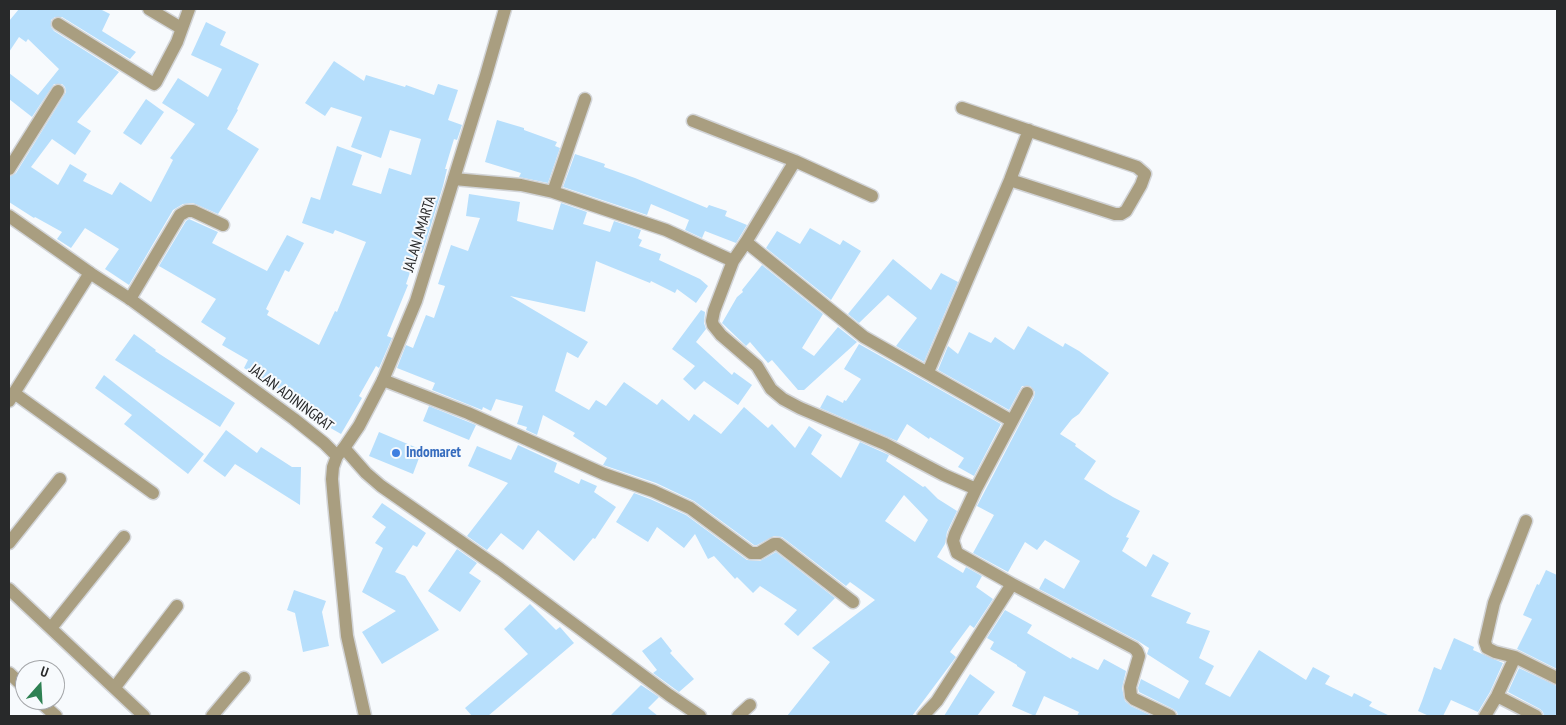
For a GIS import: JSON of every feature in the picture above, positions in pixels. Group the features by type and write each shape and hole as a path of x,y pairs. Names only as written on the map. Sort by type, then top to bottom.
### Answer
{"street":[{"path":"149,9 182,28"},
{"path":"58,24 153,84 156,82 177,42 189,9"},
{"name":"JALAN AMARTA","path":"340,452 359,426 383,380 416,301 505,9"},
{"path":"9,169 58,91"},
{"path":"553,192 585,98"},
{"path":"962,108 1138,167 1145,174 1126,210 1121,214 1115,214 1010,180"},
{"path":"693,121 795,161 872,196"},
{"path":"928,372 1010,180 1029,130"},
{"path":"795,161 733,261 714,311 713,325 721,335 758,366 771,389 783,399 885,444 944,475 976,489"},
{"path":"454,179 521,186 553,192 666,230 733,261"},
{"path":"130,299 180,215 187,211 193,211 223,225"},
{"name":"JALAN ADININGRAT","path":"9,216 130,299 324,443 340,452 381,486 700,716"},
{"path":"746,242 864,337 1012,421"},
{"path":"90,273 11,397 153,493"},
{"path":"383,380 468,412 604,474 653,491 690,508 751,553 759,553 774,544 778,544 853,602"},
{"path":"1027,394 976,489 955,534 954,547 957,552 1012,584 1134,648 1139,656 1130,687 1131,696 1170,716"},
{"path":"340,452 333,467 332,479 347,636 365,716"},
{"path":"9,543 60,479"},
{"path":"1526,521 1494,603 1485,642 1488,648 1495,652 1515,657 1557,678"},
{"path":"51,628 124,537"},
{"path":"923,716 937,701 1012,584"},
{"path":"9,589 144,716"},
{"path":"115,687 177,606"},
{"path":"1485,716 1497,696 1515,657"},
{"path":"212,716 244,678"},
{"path":"1497,696 1536,716"},
{"path":"738,716 750,705"}],"building":[{"path":"19,9 100,9 110,14 102,31 136,52 130,59 62,17 55,17 51,20 51,27 54,31 119,72 77,122 91,131 75,155 52,139 31,167 58,185 70,164 87,174 83,181 112,195 120,182 151,202 173,160 170,158 195,124 162,103 178,78 208,97 222,69 191,55 206,22 226,32 220,45 259,64 227,129 259,149 218,214 193,203 183,204 173,210 129,285 105,269 119,249 85,228 71,248 57,239 62,232 34,218 9,202 9,177 16,173 66,92 62,84 54,84 32,117 9,99 9,73 38,95 59,69 28,39 26,42 19,37 9,52 9,21"},
{"path":"334,61 364,81 366,75 405,87 406,85 434,95 438,84 458,90 448,120 462,125 457,140 454,139 445,169 447,169 443,186 424,248 422,253 417,252 406,284 408,285 387,336 392,338 379,368 376,366 359,396 362,398 341,434 320,422 325,414 244,368 248,360 222,345 226,338 201,322 216,299 159,266 189,219 218,232 212,243 267,271 287,235 304,243 289,272 285,270 266,309 269,311 267,315 319,345 335,311 337,312 366,242 335,230 333,234 302,223 311,197 320,200 337,146 362,155 352,185 381,194 389,168 411,175 421,139 390,130 381,158 351,147 362,117 331,107 325,116 305,103"},
{"path":"146,99 164,112 141,145 123,133"},
{"path":"497,120 524,128 524,130 557,142 555,146 560,148 548,183 519,177 521,173 485,162"},
{"path":"575,154 605,164 604,167 707,208 709,205 727,211 725,216 747,225 736,243 705,231 702,238 685,230 689,220 651,204 647,215 563,187"},
{"path":"469,194 520,202 517,221 553,230 561,203 587,212 583,224 610,232 614,221 641,230 638,238 642,240 639,246 661,254 659,260 700,279 708,286 696,303 677,289 675,293 651,281 650,283 596,261 585,312 510,296 588,342 578,358 567,352 555,391 589,410 596,400 606,406 624,382 657,405 662,399 689,421 694,414 721,434 744,407 768,428 772,424 795,448 809,426 822,435 811,454 841,478 860,442 889,455 886,461 923,487 925,486 938,499 957,511 947,532 945,544 937,557 963,573 966,567 982,576 976,587 993,599 974,628 970,625 950,652 956,657 912,716 787,716 830,662 812,648 875,600 850,582 846,586 782,537 774,536 754,545 694,501 656,483 603,465 607,458 573,436 575,433 543,415 537,435 526,430 527,427 517,424 523,406 496,399 491,411 483,407 482,410 432,390 435,383 397,368 406,345 413,348 426,315 434,318 445,286 438,284 451,245 468,251 480,218 466,216","holes":["904,495 928,520 915,542 885,521"]},
{"path":"810,228 840,245 843,240 861,251 831,300 766,248 777,231 800,244"},
{"path":"893,259 931,290 941,273 958,282 924,362 896,346 917,318 888,295 859,323 848,314"},
{"path":"762,265 823,314 802,348 814,356 838,327 857,342 804,390 798,390 772,360 768,363 750,342 746,346 722,323 737,297 743,292 742,290"},
{"path":"701,310 705,312 704,323 706,329 696,342 732,375 734,372 752,385 738,405 704,381 695,390 683,379 695,366 672,349"},
{"path":"1028,326 1063,347 1065,343 1079,351 1109,373 1079,414 1072,419 1060,434 1076,444 1075,446 1096,461 1084,479 1140,511 1126,537 1129,538 1122,551 1146,567 1153,554 1169,563 1151,596 1191,613 1186,623 1210,631 1199,658 1214,666 1205,684 1230,697 1259,650 1306,680 1313,667 1330,676 1325,684 1352,697 1354,693 1372,702 1369,706 1390,716 1178,716 1177,712 1173,709 1139,692 1138,688 1141,679 1179,699 1189,681 1147,654 1149,648 1138,641 1039,589 1045,578 1064,589 1080,561 1045,540 1037,550 1025,542 1008,572 973,553 994,515 977,506 1035,392 1030,386 1022,386 1009,410 938,370 948,346 958,354 969,332 991,343 995,337 1014,350"},
{"path":"134,334 155,351 235,403 220,427 115,360"},
{"path":"859,344 1001,424 974,476 958,467 964,458 930,437 929,439 907,424 897,441 820,408 827,395 843,403 844,400 846,401 861,379 844,369"},
{"path":"104,375 204,454 188,474 124,424 132,415 95,388"},
{"path":"429,406 476,425 469,440 423,421"},
{"path":"226,430 257,453 261,447 292,467 301,467 300,505 235,464 225,477 203,461"},
{"name":"Indomaret","path":"379,432 422,450 413,474 369,456"},
{"path":"518,445 557,463 554,472 579,484 581,479 597,486 594,492 616,507 595,539 593,538 574,561 538,530 523,550 501,533 487,550 467,536 508,483 468,466 477,446 511,460"},
{"path":"634,493 686,515 747,560 760,561 776,552 835,598 798,636 784,624 797,610 760,586 753,593 737,577 735,579 714,556 708,559 695,534 684,548 657,527 648,542 616,522"},
{"path":"382,503 426,533 417,547 413,545 395,572 405,576 439,630 382,664 362,632 396,611 362,592 383,548 375,543 386,527 372,517"},
{"path":"457,549 477,563 469,573 481,581 460,612 428,591"},
{"path":"1546,570 1557,575 1557,669 1517,649 1532,619 1523,615 1537,584 1539,585"},
{"path":"294,590 326,601 322,612 329,646 303,652 295,613 287,610"},
{"path":"530,604 556,630 560,627 574,643 488,716 472,716 465,708 528,654 504,629"},
{"path":"1005,610 1032,625 1027,633 1071,659 1072,657 1098,670 1104,659 1126,671 1122,688 1125,701 1152,716 1077,716 1079,712 1044,696 1035,716 1012,706 1026,672 990,649 994,642 987,638"},
{"path":"661,637 672,651 670,653 694,679 679,692 653,673 657,670 642,651"},
{"path":"1454,638 1474,647 1473,650 1503,663 1490,692 1478,712 1451,700 1443,716 1429,716 1418,711 1434,667 1441,670"},
{"path":"1519,668 1557,686 1557,716 1544,716 1540,709 1508,692"},
{"path":"970,674 995,692 977,716 944,716"},
{"path":"641,685 659,697 648,708 658,716 610,716"}],"place":[{"name":"Indomaret","path":"396,453"}]}
